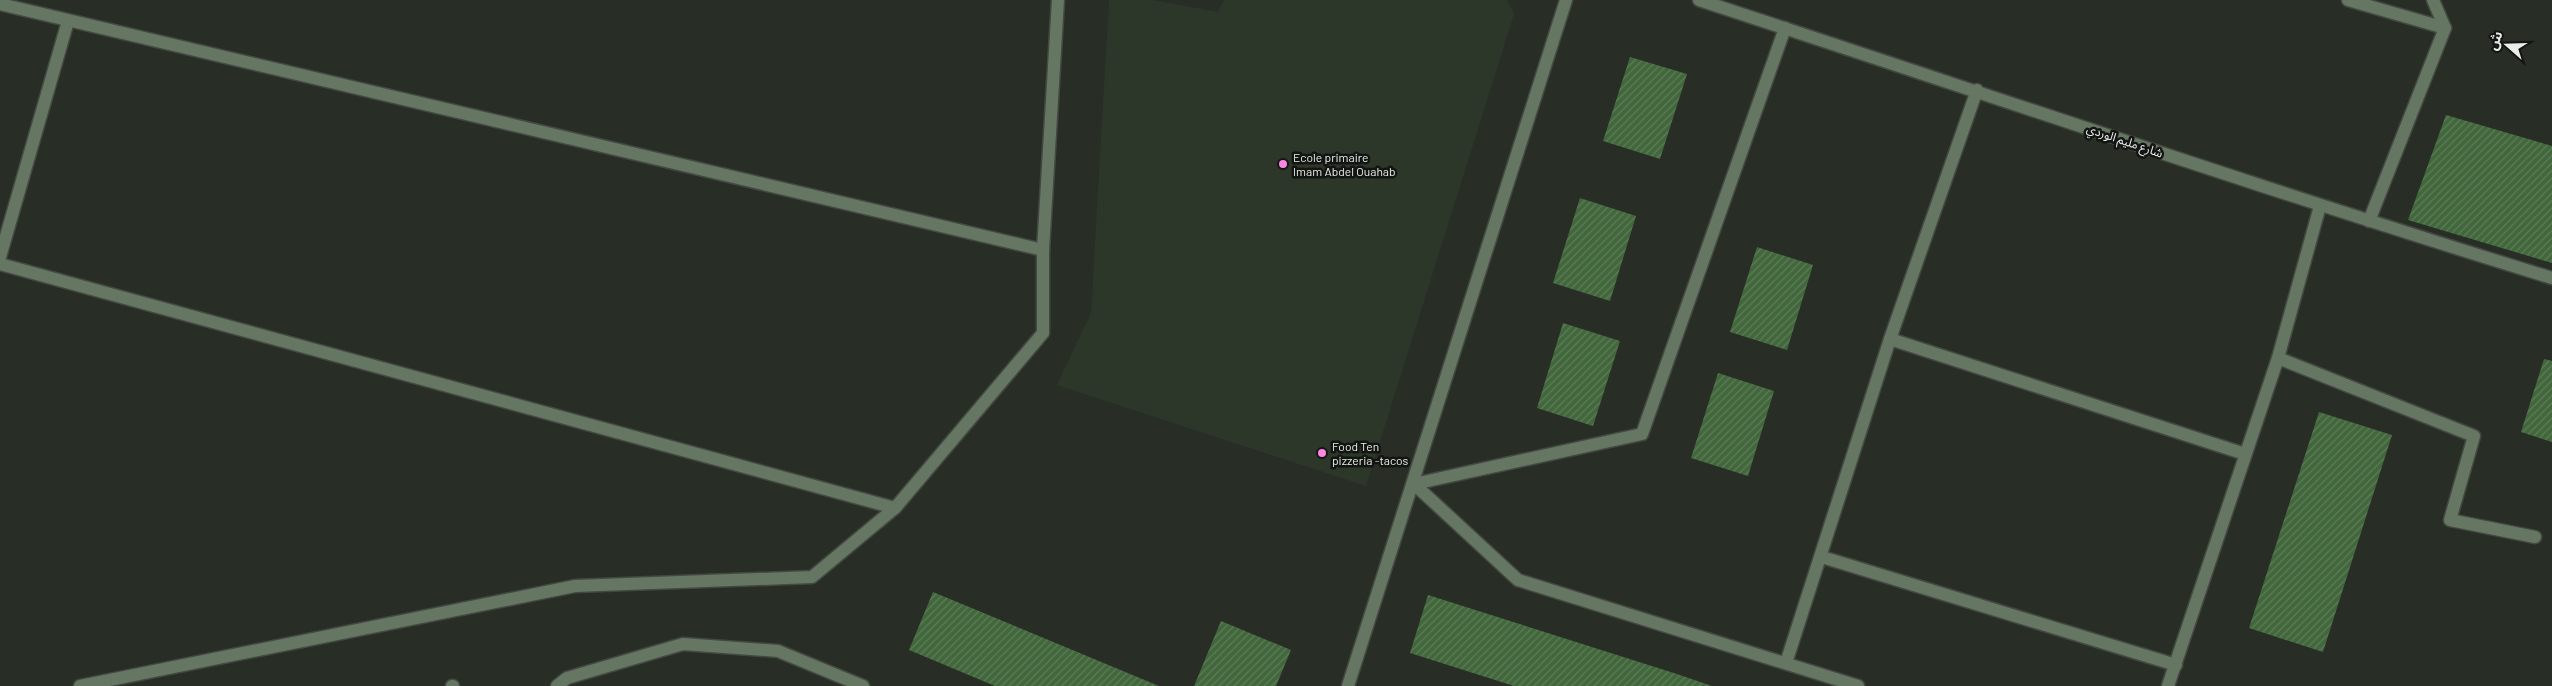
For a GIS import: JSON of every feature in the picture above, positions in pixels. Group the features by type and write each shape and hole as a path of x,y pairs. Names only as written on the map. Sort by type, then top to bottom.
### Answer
{"street":[{"path":"80,686 575,586 812,577 895,508 1043,333 1043,250 1058,0"},
{"path":"1351,685 1566,0"},
{"name":"شارع مليم الوردي","path":"1699,0 1976,90 2320,206 2552,278"},
{"path":"2348,0 2445,28"},
{"path":"2369,221 2445,28 2433,0"},
{"path":"0,4 1043,250"},
{"path":"0,257 68,21"},
{"path":"1414,484 1642,434 1784,28"},
{"path":"1786,664 1822,557 1890,339 1976,90"},
{"path":"2168,686 2278,358 2320,206"},
{"path":"0,264 895,508"},
{"path":"1890,339 2245,454"},
{"path":"2278,358 2474,436 2450,520 2535,537"},
{"path":"1414,484 1518,580 1858,686"},
{"path":"1822,557 2176,666"},
{"path":"557,686 567,678 683,644 778,651 863,686"}],"shaded area":[{"name":"Ecole primaire Imam Abdel Ouahab","path":"1109,0 1152,0 1218,12 1224,0 1507,0 1514,14 1366,486 1057,385 1091,313"}],"building":[{"path":"1630,57 1687,74 1660,159 1603,141"},
{"path":"2446,115 2552,146 2552,263 2408,220"},
{"path":"1580,198 1636,216 1610,301 1553,283"},
{"path":"1757,247 1813,265 1787,350 1730,332"},
{"path":"1563,323 1620,341 1593,426 1537,408"},
{"path":"2544,359 2552,361 2552,442 2521,432"},
{"path":"1718,373 1774,391 1748,476 1691,458"},
{"path":"2319,412 2392,435 2323,652 2249,628"},
{"path":"933,592 1159,686 995,686 909,650"},
{"path":"1428,595 1712,686 1514,686 1410,653"},
{"path":"1221,621 1291,650 1276,686 1194,686"}],"place":[{"name":"Ecole primaire Imam Abdel Ouahab","path":"1283,164"},
{"name":"Food Ten pizzeria -tacos","path":"1322,453"}]}
